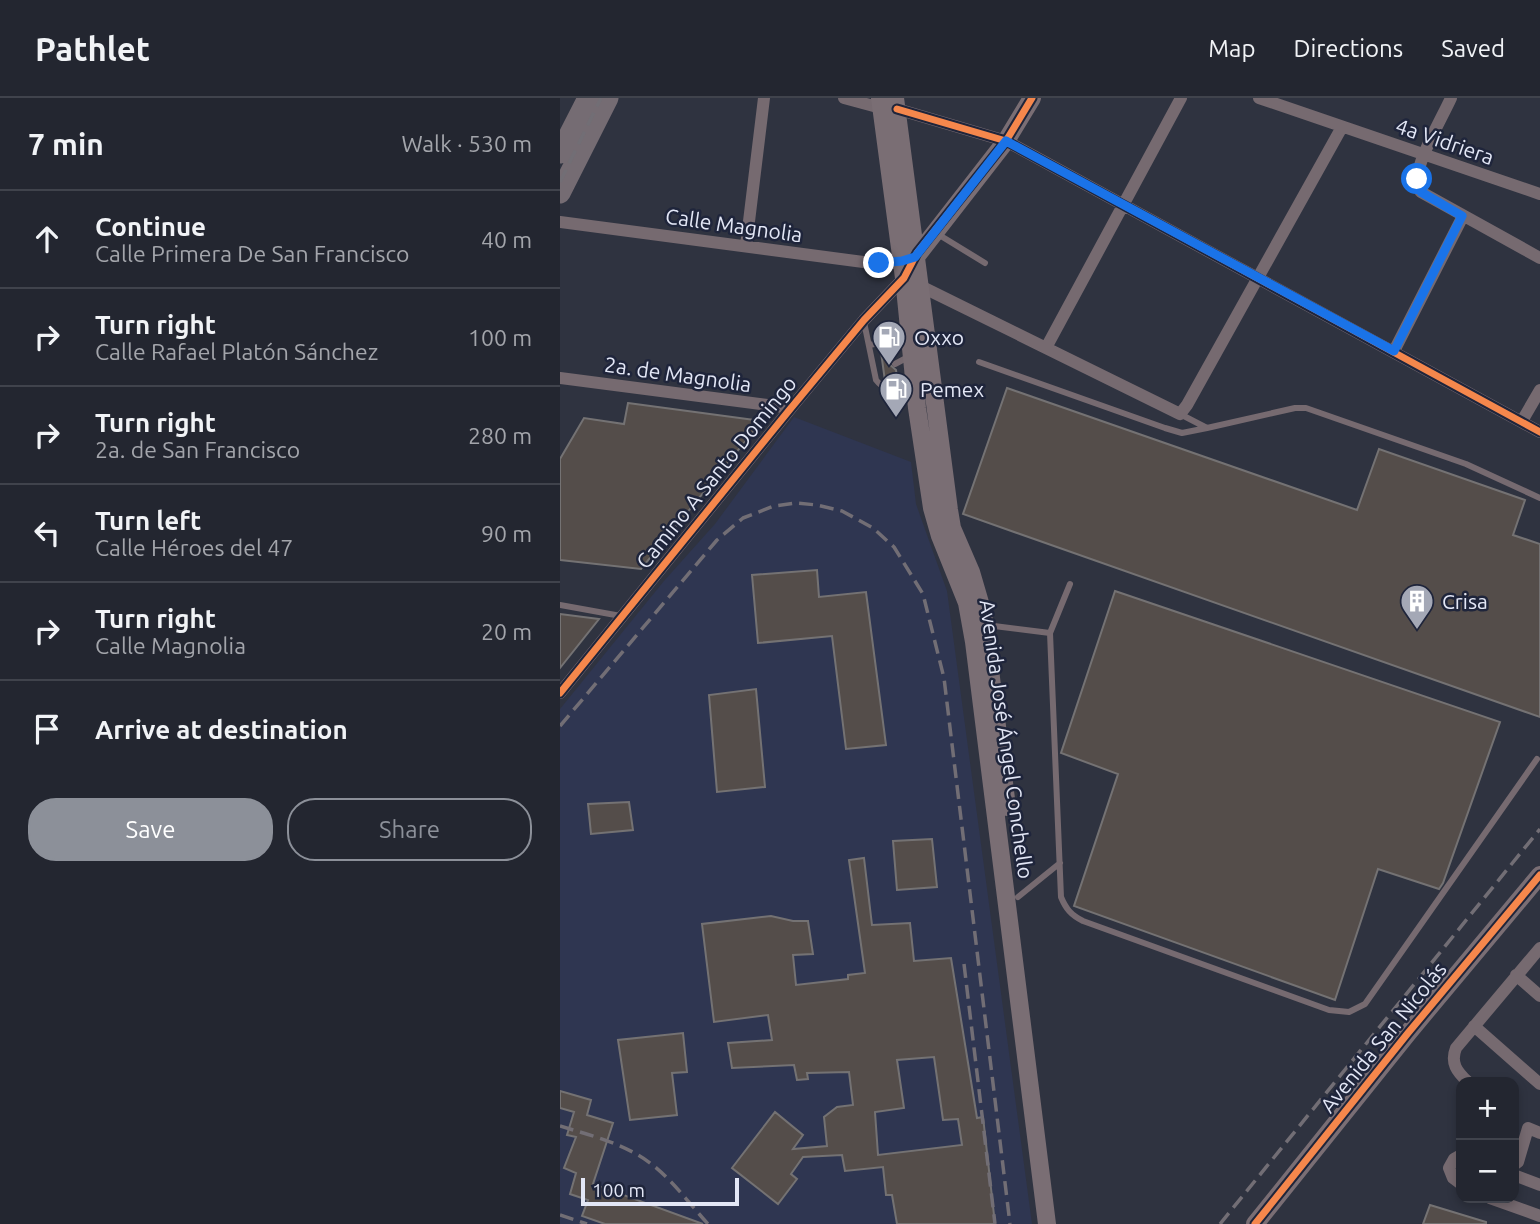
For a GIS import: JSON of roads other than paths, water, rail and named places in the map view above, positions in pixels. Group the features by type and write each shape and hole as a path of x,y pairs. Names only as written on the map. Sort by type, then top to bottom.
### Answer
{"main road":[{"path":"560,139 580,98"},
{"path":"560,153 588,98"},
{"path":"562,190 608,98"},
{"path":"562,190 575,178 615,98"},
{"path":"910,270 934,232 1006,141 1032,98"},
{"name":"Avenida José Ángel Conchello","path":"888,103 910,270 952,527 971,572 985,625 1059,1224"},
{"name":"Avenida José Ángel Conchello","path":"910,270 911,347 934,520 970,614 1047,1224"},
{"name":"Avenida San Nicolás","path":"1255,1224 1408,1032 1540,875"}],"street":[{"path":"746,246 764,98"},
{"path":"844,98 888,103 1006,141 1540,432"},
{"path":"1047,346 1181,98"},
{"name":"4a Vidriera","path":"1259,98 1293,104 1342,127 1540,194"},
{"path":"1451,98 1424,155 1417,179 1419,190 1540,258"},
{"path":"1180,414 1342,127"},
{"path":"1394,351 1462,216"},
{"name":"Calle Magnolia","path":"560,222 910,270 1047,346 1180,414"},
{"name":"Camino A Santo Domingo","path":"560,693 790,408 910,270"},
{"name":"2a. de Magnolia","path":"560,378 790,408"},
{"path":"1522,421 1540,390"},
{"path":"1463,1077 1456,1070 1453,1058 1456,1048 1540,948"},
{"path":"1516,975 1540,996"},
{"path":"1474,1026 1540,1084"},
{"path":"1519,1160 1534,1131"},
{"path":"1456,1159 1451,1163 1450,1173 1456,1179"},
{"path":"1519,1177 1540,1185"},
{"path":"1506,1203 1540,1216"}],"lane":[{"path":"934,232 985,263"},
{"path":"864,320 876,380 885,389 916,394"},
{"path":"869,345 911,347"},
{"path":"895,364 911,347"},
{"path":"979,362 1182,433 1295,408 1306,408 1465,464 1540,498"},
{"path":"875,374 883,370"},
{"path":"1180,414 1207,428"},
{"path":"1070,584 1050,633 1061,897 1072,915 1083,921 1329,1010 1349,1012 1365,1003 1537,759"},
{"path":"560,605 623,616"},
{"path":"985,625 1050,633"},
{"path":"1018,897 1060,863"}],"railway":[{"path":"560,182 601,98"},
{"path":"560,726 717,540 743,518 774,506 796,503 817,505 842,511 873,528 894,547 923,594 944,678 1010,1224"},
{"path":"1220,1224 1540,829"},
{"path":"964,964 995,1224"},
{"path":"560,1126 600,1138 638,1155 658,1169 708,1224"},
{"path":"560,1215 587,1224"}],"place":[{"name":"Oxxo","path":"889,367"},
{"name":"Pemex","path":"896,419"},
{"name":"Crisa","path":"1417,631"}]}
